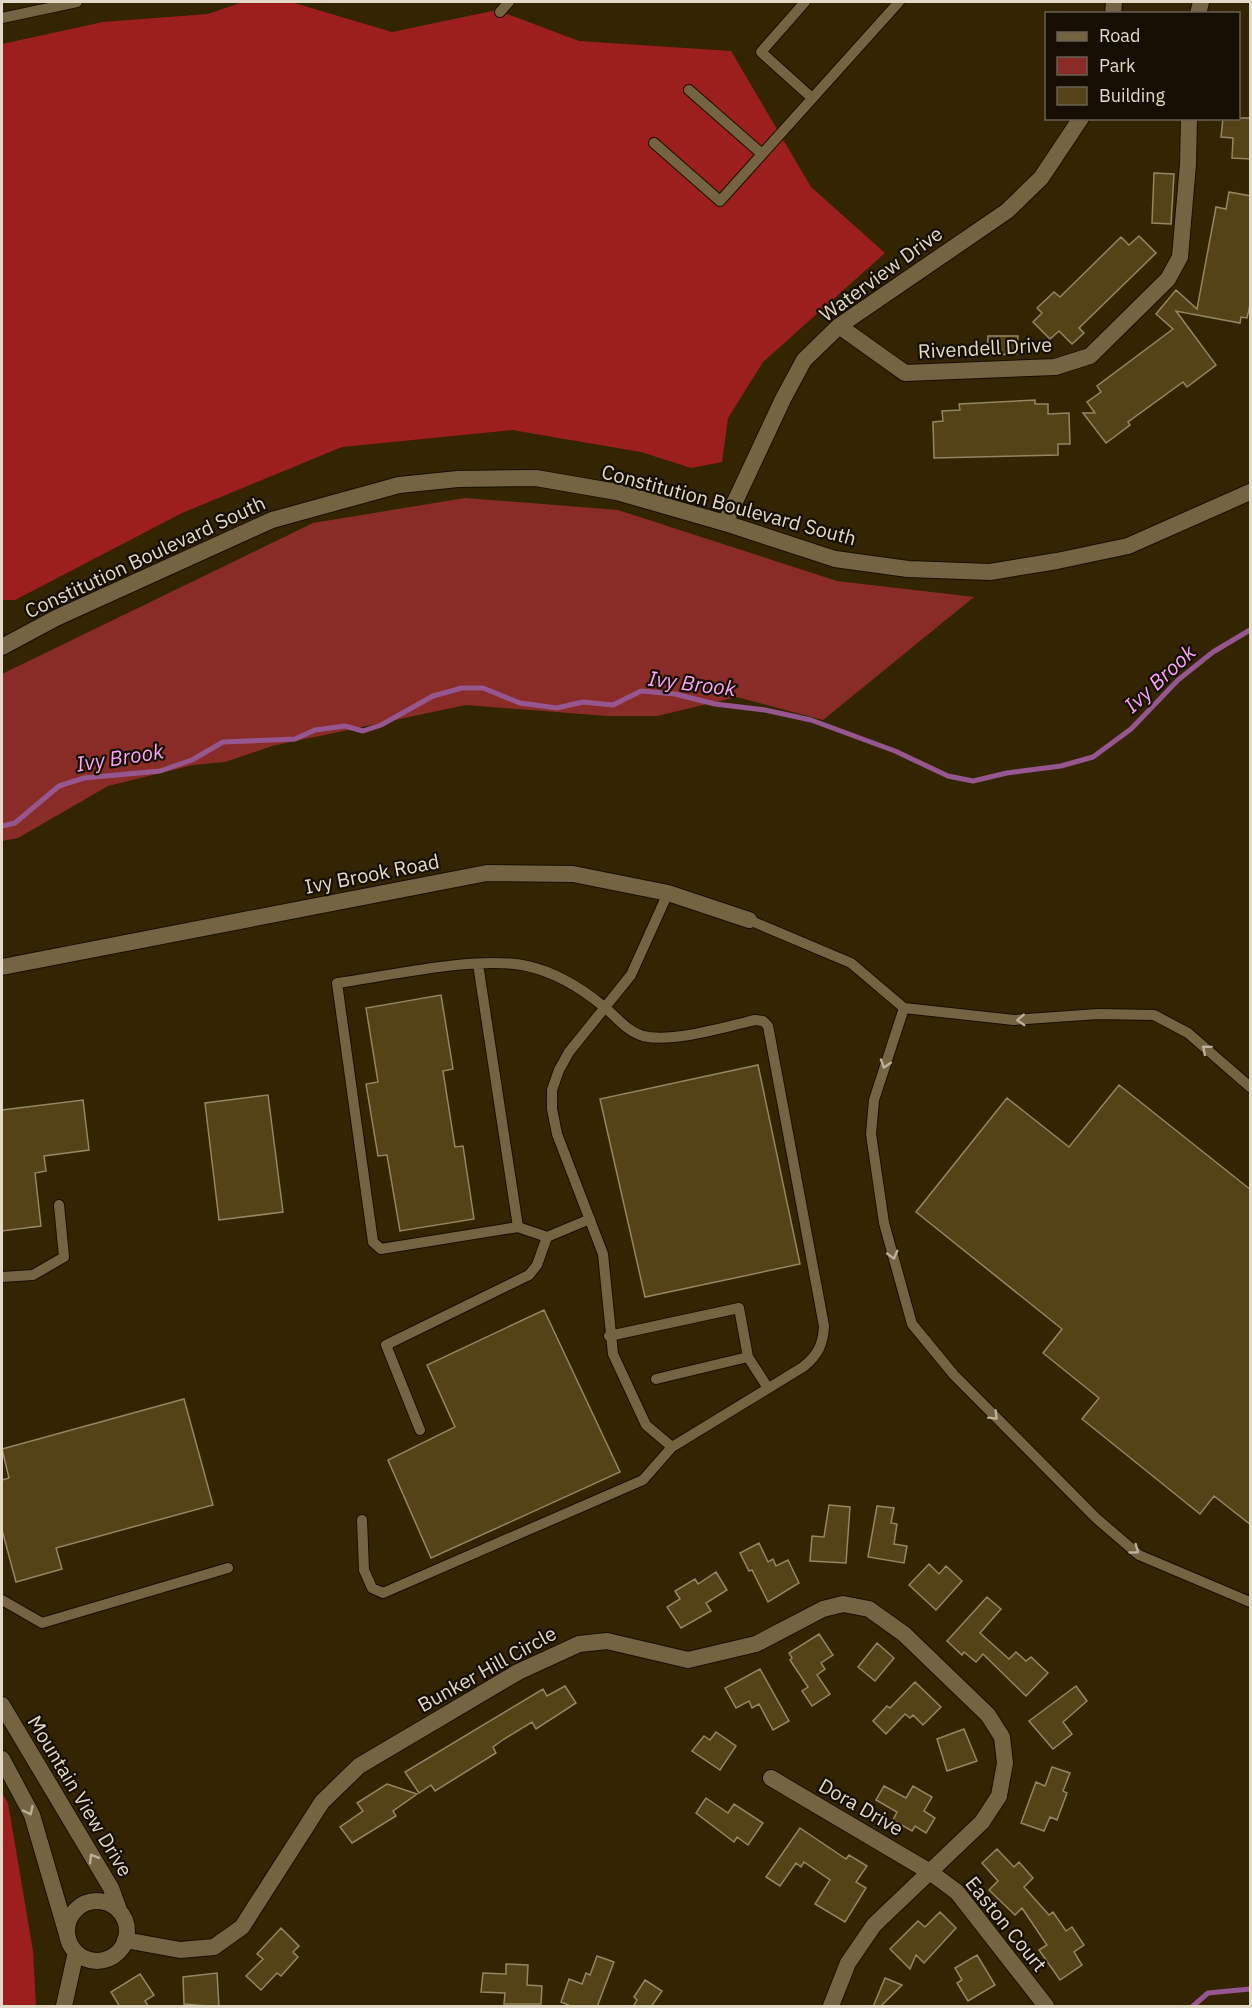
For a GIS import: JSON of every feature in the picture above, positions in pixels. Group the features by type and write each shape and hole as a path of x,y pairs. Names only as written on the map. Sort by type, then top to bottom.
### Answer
{"street":[{"name":"Waterview Drive","path":"725,523 783,399 804,360 839,326 1007,211 1041,178 1080,120"},
{"name":"Rivendell Drive","path":"839,326 905,373 1055,367 1090,356 1168,279 1180,257 1188,164 1189,120"},
{"name":"Constitution Boulevard South","path":"2,647 56,618 272,520 399,484 458,479 536,478 617,492 725,523 835,559 908,569 990,572 1128,546 1251,492"},
{"name":"Ivy Brook Road","path":"2,967 487,873 573,874 668,893 749,920"},
{"name":"Bunker Hill Circle","path":"126,1940 180,1950 214,1947 242,1927 322,1802 359,1766 518,1672 579,1644 607,1641 688,1660 756,1644 823,1609 843,1604 869,1609 904,1634 988,1715 1002,1737 1005,1763 999,1796 982,1822 874,1925 848,1963 831,2007"},
{"name":"Mountain View Drive","path":"2,1705 111,1888 118,1910"},
{"path":"2,1760 32,1815 72,1945 85,1958 104,1960 121,1949 126,1940 126,1924 118,1910 102,1901 83,1905 70,1919 72,1945 64,2007"},
{"name":"Dora Drive","path":"771,1778 930,1872"},
{"name":"Easton Court","path":"930,1872 957,1892 1046,2007"}],"lane":[{"path":"2,18 77,2"},
{"path":"500,12 509,2"},
{"path":"805,2 761,52 812,98"},
{"path":"654,143 720,201 899,2"},
{"path":"688,90 762,154"},
{"path":"668,893 631,975 569,1052 552,1090 552,1109 557,1134 603,1254 609,1336 621,1376 646,1425 672,1447"},
{"path":"749,920 851,963 904,1008 1014,1020 1098,1014 1154,1015 1188,1034 1251,1087"},
{"path":"362,1520 364,1570 372,1588 383,1593 643,1480 672,1447 803,1367 819,1352 825,1326 768,1026 763,1021 755,1020 675,1036 643,1036 628,1029 580,989 530,967 506,962 337,983 373,1242 381,1249 518,1227 547,1237 590,1219"},
{"path":"478,964 518,1227"},
{"path":"904,1008 874,1100 871,1134 884,1223 912,1324 954,1375 1096,1518 1139,1555 1251,1602"},
{"path":"2,1277 33,1275 64,1257 59,1205"},
{"path":"420,1430 386,1345 530,1275 537,1265 547,1237"},
{"path":"609,1336 739,1308 748,1357 768,1388"},
{"path":"656,1379 748,1357"},
{"path":"2,1600 42,1623 228,1568"}],"green space":[{"path":"465,498 618,510 837,581 974,597 823,720 737,697 657,716 607,716 466,705 272,746 225,762 193,765 108,786 18,838 2,841 2,674 313,523"}],"shaded area":[{"path":"243,2 291,2 392,32 497,10 579,41 731,51 811,187 885,253 763,362 728,418 722,462 691,468 641,452 512,430 342,447 182,513 15,600 2,600 2,44 103,22 208,14"},
{"path":"2,1793 8,1803 33,1951 36,2006 2,2006"}],"building":[{"path":"1251,118 1251,159 1232,158 1233,138 1221,137 1223,120"},
{"path":"1154,173 1174,174 1171,224 1152,223"},
{"path":"1229,192 1251,196 1251,301 1247,318 1241,317 1240,323 1176,311 1216,365 1187,387 1183,382 1128,422 1130,425 1106,443 1083,413 1095,413 1087,402 1101,392 1097,386 1173,329 1156,314 1176,290 1197,309 1216,207 1226,209"},
{"path":"1139,236 1156,253 1079,328 1084,333 1072,344 1059,331 1050,339 1033,322 1042,313 1037,308 1054,292 1060,297 1121,237 1129,245"},
{"path":"988,336 1018,336 1017,354 987,355"},
{"path":"1035,400 1035,404 1048,404 1048,414 1069,413 1070,444 1058,444 1058,455 934,458 933,422 943,421 942,411 960,410 959,404"},
{"path":"441,995 453,1069 443,1071 455,1147 463,1146 474,1219 400,1231 387,1155 378,1156 366,1084 378,1082 366,1008"},
{"path":"758,1065 800,1264 645,1297 600,1099"},
{"path":"1119,1085 1251,1190 1251,1525 1214,1496 1200,1514 1082,1419 1099,1398 1043,1353 1062,1329 916,1212 1007,1098 1069,1147"},
{"path":"268,1095 283,1212 219,1220 205,1103"},
{"path":"83,1100 89,1150 44,1156 46,1171 35,1173 41,1226 2,1231 2,1110"},
{"path":"544,1310 620,1472 431,1558 388,1460 455,1427 427,1365"},
{"path":"184,1399 213,1505 56,1548 62,1569 16,1582 2,1530 2,1480 9,1478 2,1449"},
{"path":"829,1505 850,1507 846,1563 810,1561 812,1536 824,1537"},
{"path":"877,1506 894,1508 891,1523 897,1524 894,1544 907,1546 904,1563 868,1557"},
{"path":"759,1543 768,1562 773,1559 776,1566 788,1560 799,1583 768,1602 752,1570 749,1571 740,1553"},
{"path":"929,1564 939,1574 946,1566 962,1581 936,1610 909,1585"},
{"path":"716,1572 727,1590 706,1603 711,1611 681,1628 667,1607 680,1599 675,1591 695,1579 698,1584"},
{"path":"987,1597 1001,1609 980,1633 1009,1659 1016,1652 1026,1661 1031,1657 1048,1673 1026,1696 983,1654 976,1662 964,1652 962,1655 947,1641"},
{"path":"819,1634 833,1655 821,1663 825,1669 817,1675 830,1694 812,1706 802,1691 808,1687 790,1660 792,1658 789,1653"},
{"path":"877,1643 894,1658 875,1681 858,1667"},
{"path":"760,1669 789,1721 773,1730 759,1704 752,1708 749,1701 736,1708 725,1688"},
{"path":"915,1682 941,1707 923,1725 913,1715 910,1718 905,1714 886,1734 873,1721 887,1706 890,1708"},
{"path":"565,1686 576,1703 536,1729 532,1722 504,1739 493,1747 496,1753 435,1791 431,1785 419,1793 405,1772 543,1689 547,1696"},
{"path":"1076,1686 1087,1701 1063,1722 1072,1734 1053,1749 1029,1721"},
{"path":"964,1729 977,1761 947,1771 937,1739"},
{"path":"716,1732 736,1746 720,1770 692,1751 704,1736 710,1740"},
{"path":"1052,1767 1070,1773 1063,1791 1067,1793 1057,1820 1050,1817 1044,1831 1021,1823 1036,1782 1045,1786"},
{"path":"387,1784 417,1794 393,1811 396,1816 352,1843 340,1827 363,1811 357,1803"},
{"path":"884,1786 906,1798 913,1786 932,1797 924,1811 935,1818 926,1833 915,1826 912,1831 893,1820 897,1812 876,1800"},
{"path":"706,1798 728,1813 734,1804 763,1823 748,1845 737,1837 734,1842 696,1813"},
{"path":"800,1828 846,1859 849,1855 867,1866 856,1882 866,1888 845,1922 815,1904 830,1880 804,1862 801,1867 796,1863 780,1886 766,1877"},
{"path":"997,1849 1014,1867 1019,1862 1033,1878 1024,1887 1049,1915 1053,1912 1066,1931 1072,1927 1084,1945 1074,1952 1082,1965 1060,1980 1039,1950 1047,1945 1022,1908 1015,1915 989,1890 998,1881 982,1863"},
{"path":"940,1912 956,1928 924,1963 916,1955 910,1969 890,1949 918,1921 925,1927"},
{"path":"281,1928 299,1946 293,1952 298,1957 281,1976 277,1973 261,1990 246,1976 263,1959 257,1954"},
{"path":"977,1955 995,1985 968,2001 957,1983 962,1980 955,1968"},
{"path":"597,1956 614,1962 597,2007 573,2007 561,2002 569,1979 582,1984 586,1973 590,1975"},
{"path":"506,1964 528,1965 527,1985 542,1986 541,2004 504,2004 505,1993 481,1992 483,1973 506,1974"},
{"path":"217,1973 219,2007 184,2004 183,1977"},
{"path":"140,1974 154,1995 145,2001 149,2007 120,2007 111,1992"},
{"path":"885,1978 902,1985 880,2007 873,2007"},
{"path":"645,1980 662,1991 651,2007 633,2007 637,2000 634,1997"}],"waterway":[{"name":"Ivy Brook","path":"2,826 15,823 59,786 84,778 160,771 192,760 223,742 295,739 315,730 345,726 363,731 381,725 433,696 462,688 483,688 520,703 557,708 583,702 613,705 641,691 675,694 715,704 765,710 811,720 895,751 948,776 973,781 1007,773 1061,766 1093,757 1131,729 1178,680 1213,652 1250,630"},
{"path":"1193,2006 1208,1993 1250,1989"}]}
